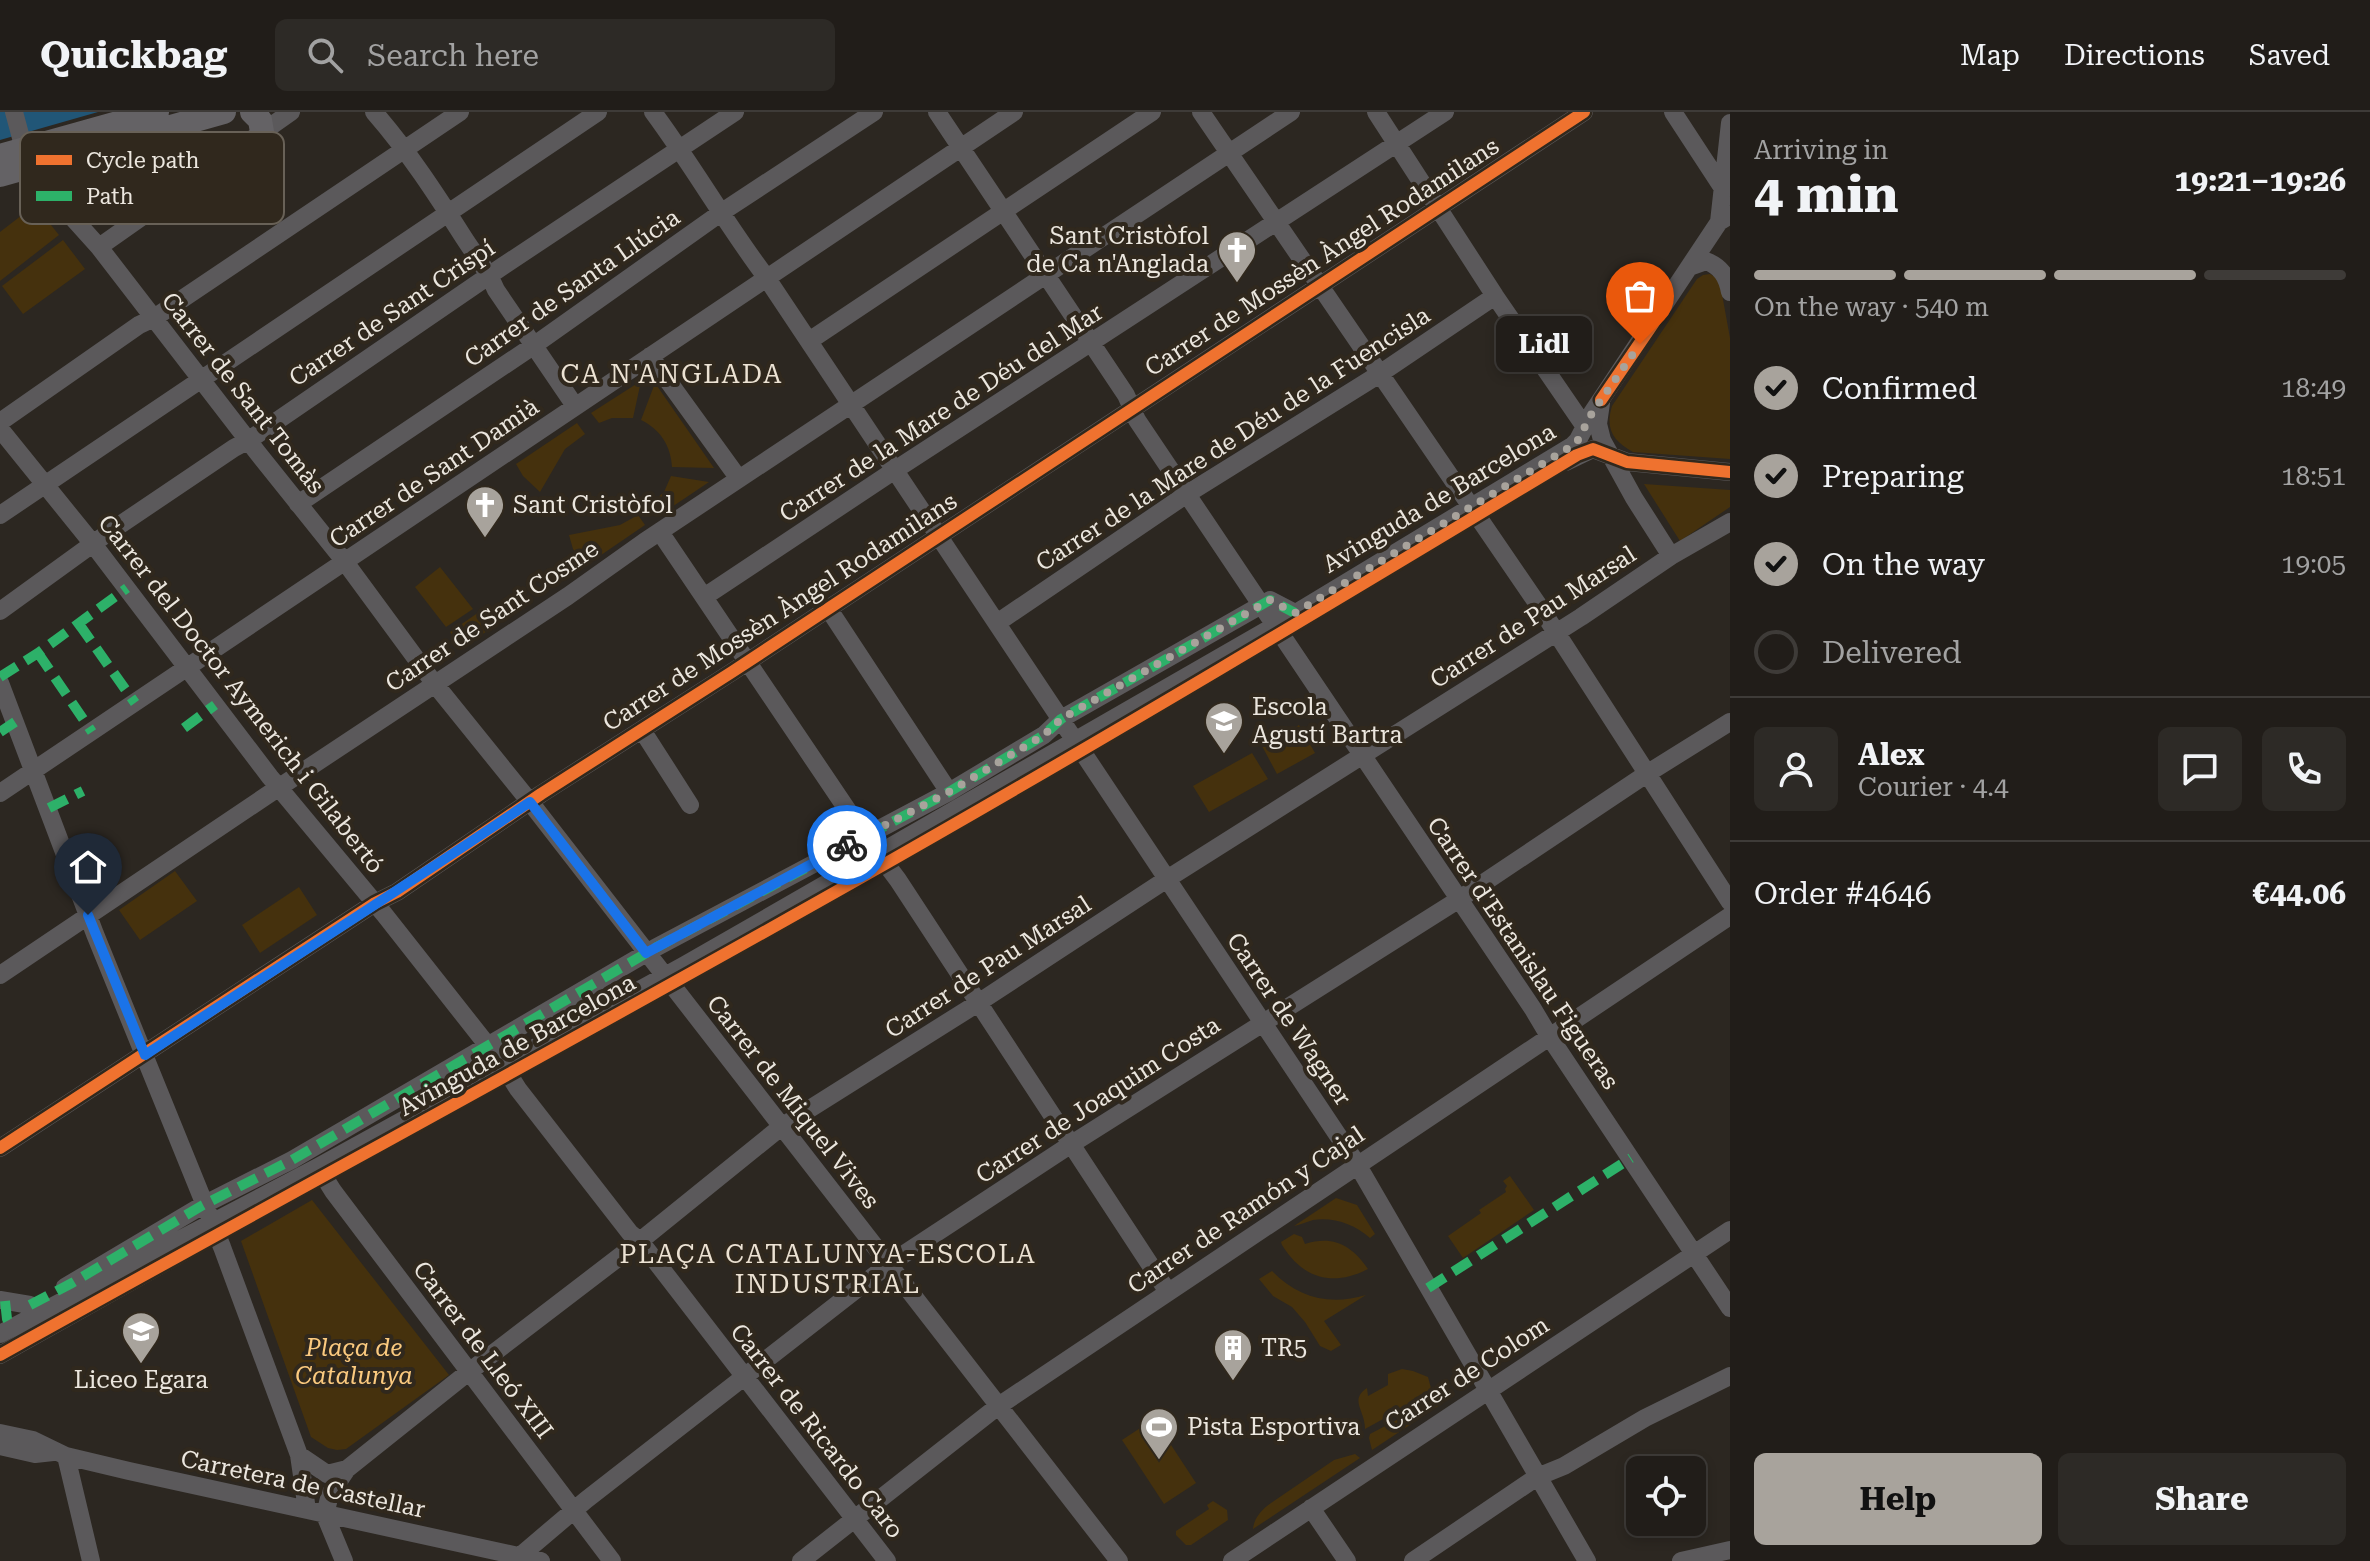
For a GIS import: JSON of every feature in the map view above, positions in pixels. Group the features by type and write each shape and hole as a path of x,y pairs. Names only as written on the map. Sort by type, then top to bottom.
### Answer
{"main road":[{"path":"91,132 157,112"},
{"path":"153,132 224,112"},
{"path":"0,156 20,153"},
{"path":"0,175 20,157"}],"street":[{"path":"14,112 20,134"},
{"path":"257,122 291,112"},
{"path":"374,112 404,148 575,406"},
{"path":"0,422 139,325 154,318 460,112"},
{"path":"0,515 598,112"},
{"name":"Carrer de Wagner","path":"653,112 1357,1164 1587,1561"},
{"name":"Carrer de Sant Crispí","path":"0,611 234,448 735,112"},
{"name":"Carrer de Santa Llúcia","path":"298,504 533,346 722,212 874,112"},
{"name":"Carrer d'Estanislau Figueras","path":"937,112 1092,343 1133,408 1137,420 1730,1308"},
{"name":"Carrer de Sant Damià","path":"0,793 1014,112"},
{"path":"809,341 1152,112"},
{"path":"1201,112 1378,375 1475,511 1730,902"},
{"name":"Carrer de Sant Cosme","path":"0,975 1291,112"},
{"path":"1376,112 1495,296 1585,427"},
{"name":"Carrer de la Mare de Déu del Mar","path":"704,597 1445,112"},
{"name":"Carrer de Mossèn Àngel Rodamilans","path":"0,1148 375,903 397,892 1584,112"},
{"path":"1673,112 1724,190"},
{"path":"1725,218 1724,190 1730,123"},
{"name":"Avinguda de Barcelona","path":"0,1355 214,1228 506,1070 883,859 1475,511 1575,444 1601,400 1725,218"},
{"name":"Carrer de Sant Tomàs","path":"79,224 345,562 434,683 667,980"},
{"path":"99,247 128,224"},
{"path":"1692,266 1706,261 1719,267 1726,276 1730,292"},
{"name":"Carrer de la Mare de Déu de la Fuencisla","path":"997,623 1187,494 1378,375 1495,296"},
{"path":"650,356 739,479"},
{"path":"1601,400 1599,430 1602,440 1671,556"},
{"name":"Carrer del Doctor Aymerich i Gilabertó","path":"0,429 43,486 93,544 279,787 506,1070"},
{"name":"Avinguda de Barcelona","path":"1278,628 1295,613 1589,449 1597,449 1614,459 1636,463 1725,470"},
{"name":"Carrer de Pau Marsal","path":"316,1512 347,1469 781,1127 1671,556 1730,522"},
{"path":"660,532 883,859 1168,1292"},
{"path":"1261,606 1270,600 1295,613"},
{"name":"Avinguda de Barcelona","path":"0,1334 203,1205 292,1160 646,953 949,792 1044,735 1061,719 1261,606"},
{"path":"828,608 949,792"},
{"path":"0,683 88,915 214,1228 299,1455 316,1512 344,1561"},
{"name":"Carrer de Joaquim Costa","path":"520,1556 575,1509 889,1264 1730,722"},
{"path":"642,730 690,805"},
{"name":"Carrer de Ramón y Cajal","path":"801,1561 997,1407 1730,916"},
{"name":"Carrer de Miquel Vives","path":"667,980 1119,1561"},
{"name":"Carrer de Ricardo Caro","path":"506,1070 887,1561"},
{"name":"Carrer de Lleó XIII","path":"320,1172 612,1561"},
{"name":"Avinguda de Barcelona","path":"51,1301 214,1228"},
{"name":"Carrer de Colom","path":"1232,1561 1730,1230"},
{"path":"0,1300 51,1301"},
{"path":"1413,1561 1537,1477 1564,1466 1645,1418 1730,1376"},
{"name":"Carretera de Castellar","path":"0,1433 33,1440 61,1454"},
{"name":"Carretera de Castellar","path":"0,1446 35,1454 61,1454 541,1561"},
{"path":"61,1454 91,1561"},
{"path":"299,1455 327,1474 347,1469"},
{"path":"1311,1508 1347,1561"},
{"path":"1681,1561 1730,1550"}],"green space":[{"path":"20,217 20,224 50,224 59,235 0,281 0,232"},
{"path":"63,240 85,269 23,314 2,286"},
{"path":"1710,274 1720,283 1730,338 1730,459 1633,452 1612,434 1612,406 1697,279"},
{"path":"641,381 633,418 612,418 599,423 591,413"},
{"path":"655,383 714,468 672,467 663,439 654,428 641,420"},
{"path":"577,423 585,434 565,449 540,492 523,476 516,464"},
{"path":"671,476 709,482 657,517 649,505 664,492"},
{"path":"1644,484 1730,490 1730,507 1680,541"},
{"path":"638,515 645,525 585,566 573,549 569,535 620,525"},
{"path":"440,567 473,609 446,627 415,587"},
{"path":"482,610 493,627 461,649 450,632"},
{"path":"1299,725 1315,753 1277,774 1262,746"},
{"path":"1252,753 1268,779 1209,812 1193,786"},
{"path":"175,871 197,901 140,940 119,910"},
{"path":"299,887 317,915 260,953 242,925"},
{"path":"1510,1176 1534,1210 1463,1258 1448,1236 1506,1192 1507,1186 1503,1181"},
{"path":"1336,1198 1357,1205 1375,1234 1370,1238 1350,1225 1329,1220 1313,1220 1294,1226"},
{"name":"Plaça de Catalunya","path":"312,1200 449,1375 346,1449 328,1448 311,1437 241,1241"},
{"path":"1294,1234 1302,1237 1305,1244 1325,1241 1341,1244 1368,1269 1343,1278 1309,1272 1290,1257 1282,1245 1281,1242"},
{"path":"1272,1271 1293,1288 1315,1297 1340,1300 1366,1295 1324,1321 1341,1345 1331,1351 1320,1346 1292,1307 1273,1296 1259,1279"},
{"path":"1402,1369 1428,1377 1432,1392 1365,1429 1358,1401 1362,1392 1367,1388 1368,1396 1388,1385 1388,1374"},
{"path":"1435,1400 1443,1403 1372,1450 1370,1434"},
{"name":"Pista Esportiva","path":"1154,1419 1196,1483 1164,1504 1122,1440"},
{"path":"1355,1454 1360,1458 1253,1529 1257,1518 1268,1505 1334,1460"},
{"path":"1213,1501 1227,1510 1228,1520 1191,1545 1186,1545 1176,1531 1209,1509 1207,1505"}],"water":[{"path":"0,112 98,112 20,132 0,140"}],"marked path":[{"path":"0,677 127,588"},
{"path":"30,1305 203,1205 292,1160 655,948 949,792 1044,735 1061,719 1270,600 1295,613"},
{"path":"79,624 135,703"},
{"path":"38,653 92,732"},
{"path":"184,728 215,705"},
{"path":"0,732 15,722"},
{"path":"49,808 83,791"},
{"path":"70,867 105,845"},
{"path":"1428,1288 1631,1158"},
{"path":"5,1301 7,1319 12,1328"}],"cycle path":[{"path":"0,1148 375,903 397,892 541,794 732,672 1584,112"},
{"path":"1601,400 1659,315"},
{"path":"0,1355 862,877 1310,616 1577,455 1593,449 1627,462 1730,472"}],"way so far":[{"path":"847,845 949,792 1044,735 1061,719 1270,600 1295,613 1572,446 1640,344"}],"place":[{"name":"Sant Cristòfol de Ca n'Anglada","path":"1237,284"},
{"name":"Lidl","path":"1640,344"},
{"name":"Sant Cristòfol","path":"485,539"},
{"name":"Escola Agustí Bartra","path":"1224,755"},
{"name":"Liceo Egara","path":"141,1365"},
{"name":"TR5","path":"1233,1382"},
{"name":"Pista Esportiva","path":"1159,1461"}],"district":[{"name":"CA N'ANGLADA","path":"672,374"},
{"name":"PLAÇA CATALUNYA-ESCOLA INDUSTRIAL","path":"828,1269"}],"route":[{"path":"88,915 145,1055 530,802 646,953 847,845"}]}
